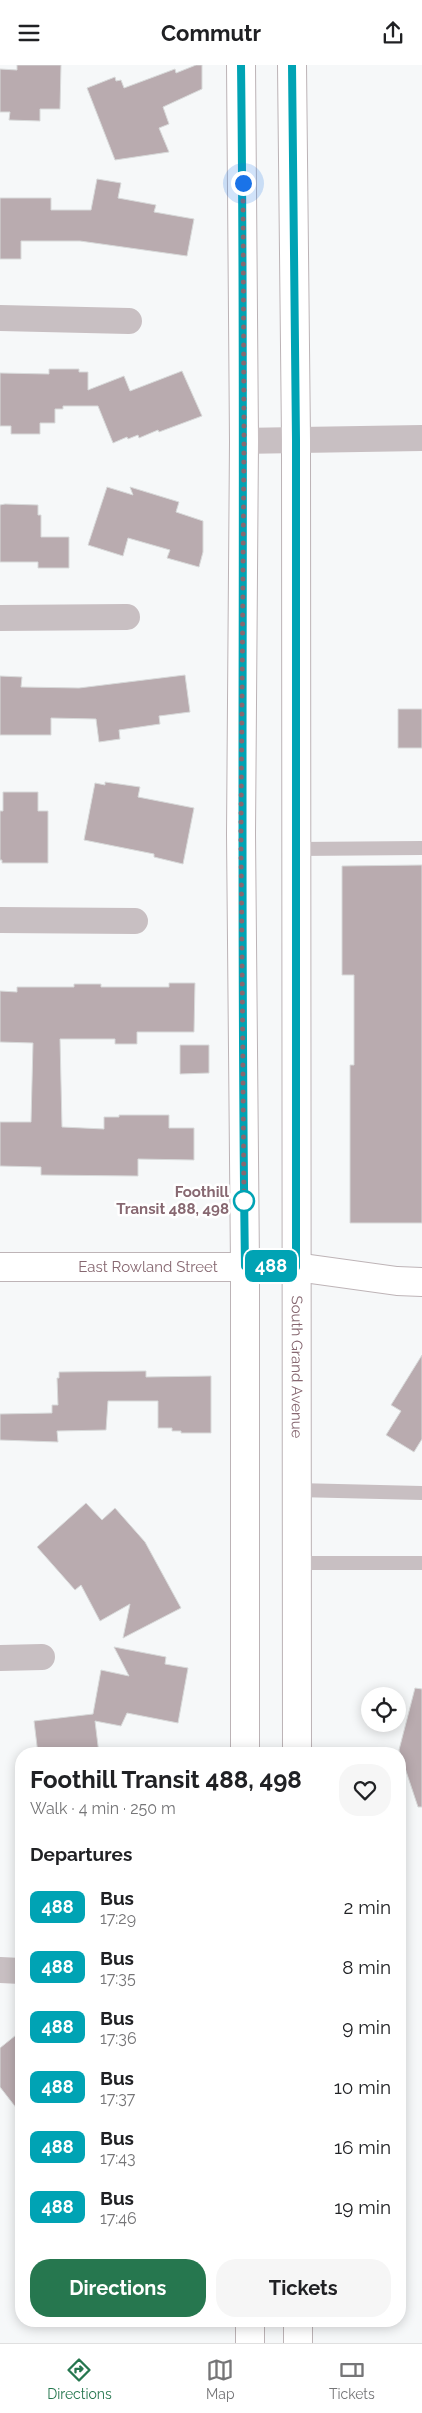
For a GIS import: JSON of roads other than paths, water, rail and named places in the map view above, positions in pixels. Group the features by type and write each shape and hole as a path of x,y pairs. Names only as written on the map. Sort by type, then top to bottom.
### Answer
{"main road":[{"path":"241,65 244,441 241,833 245,1266 245,1747"},
{"name":"South Grand Avenue","path":"292,65 296,440 297,1747"},
{"name":"East Rowland Street","path":"0,1267 296,1267 397,1281 422,1282"},
{"path":"250,2327 250,2343"},
{"path":"298,2327 298,2343"}],"street":[{"path":"0,318 129,321"},
{"path":"244,441 422,439"},
{"path":"0,618 126,617"},
{"path":"0,920 135,921"},
{"path":"0,1658 42,1657"},
{"path":"0,1970 15,1971"}],"lane":[{"path":"296,849 422,848"},
{"path":"296,1490 422,1493"},
{"path":"296,1563 422,1563"}],"place":[{"name":"Foothill Transit 488, 498","path":"244,1201"}]}
